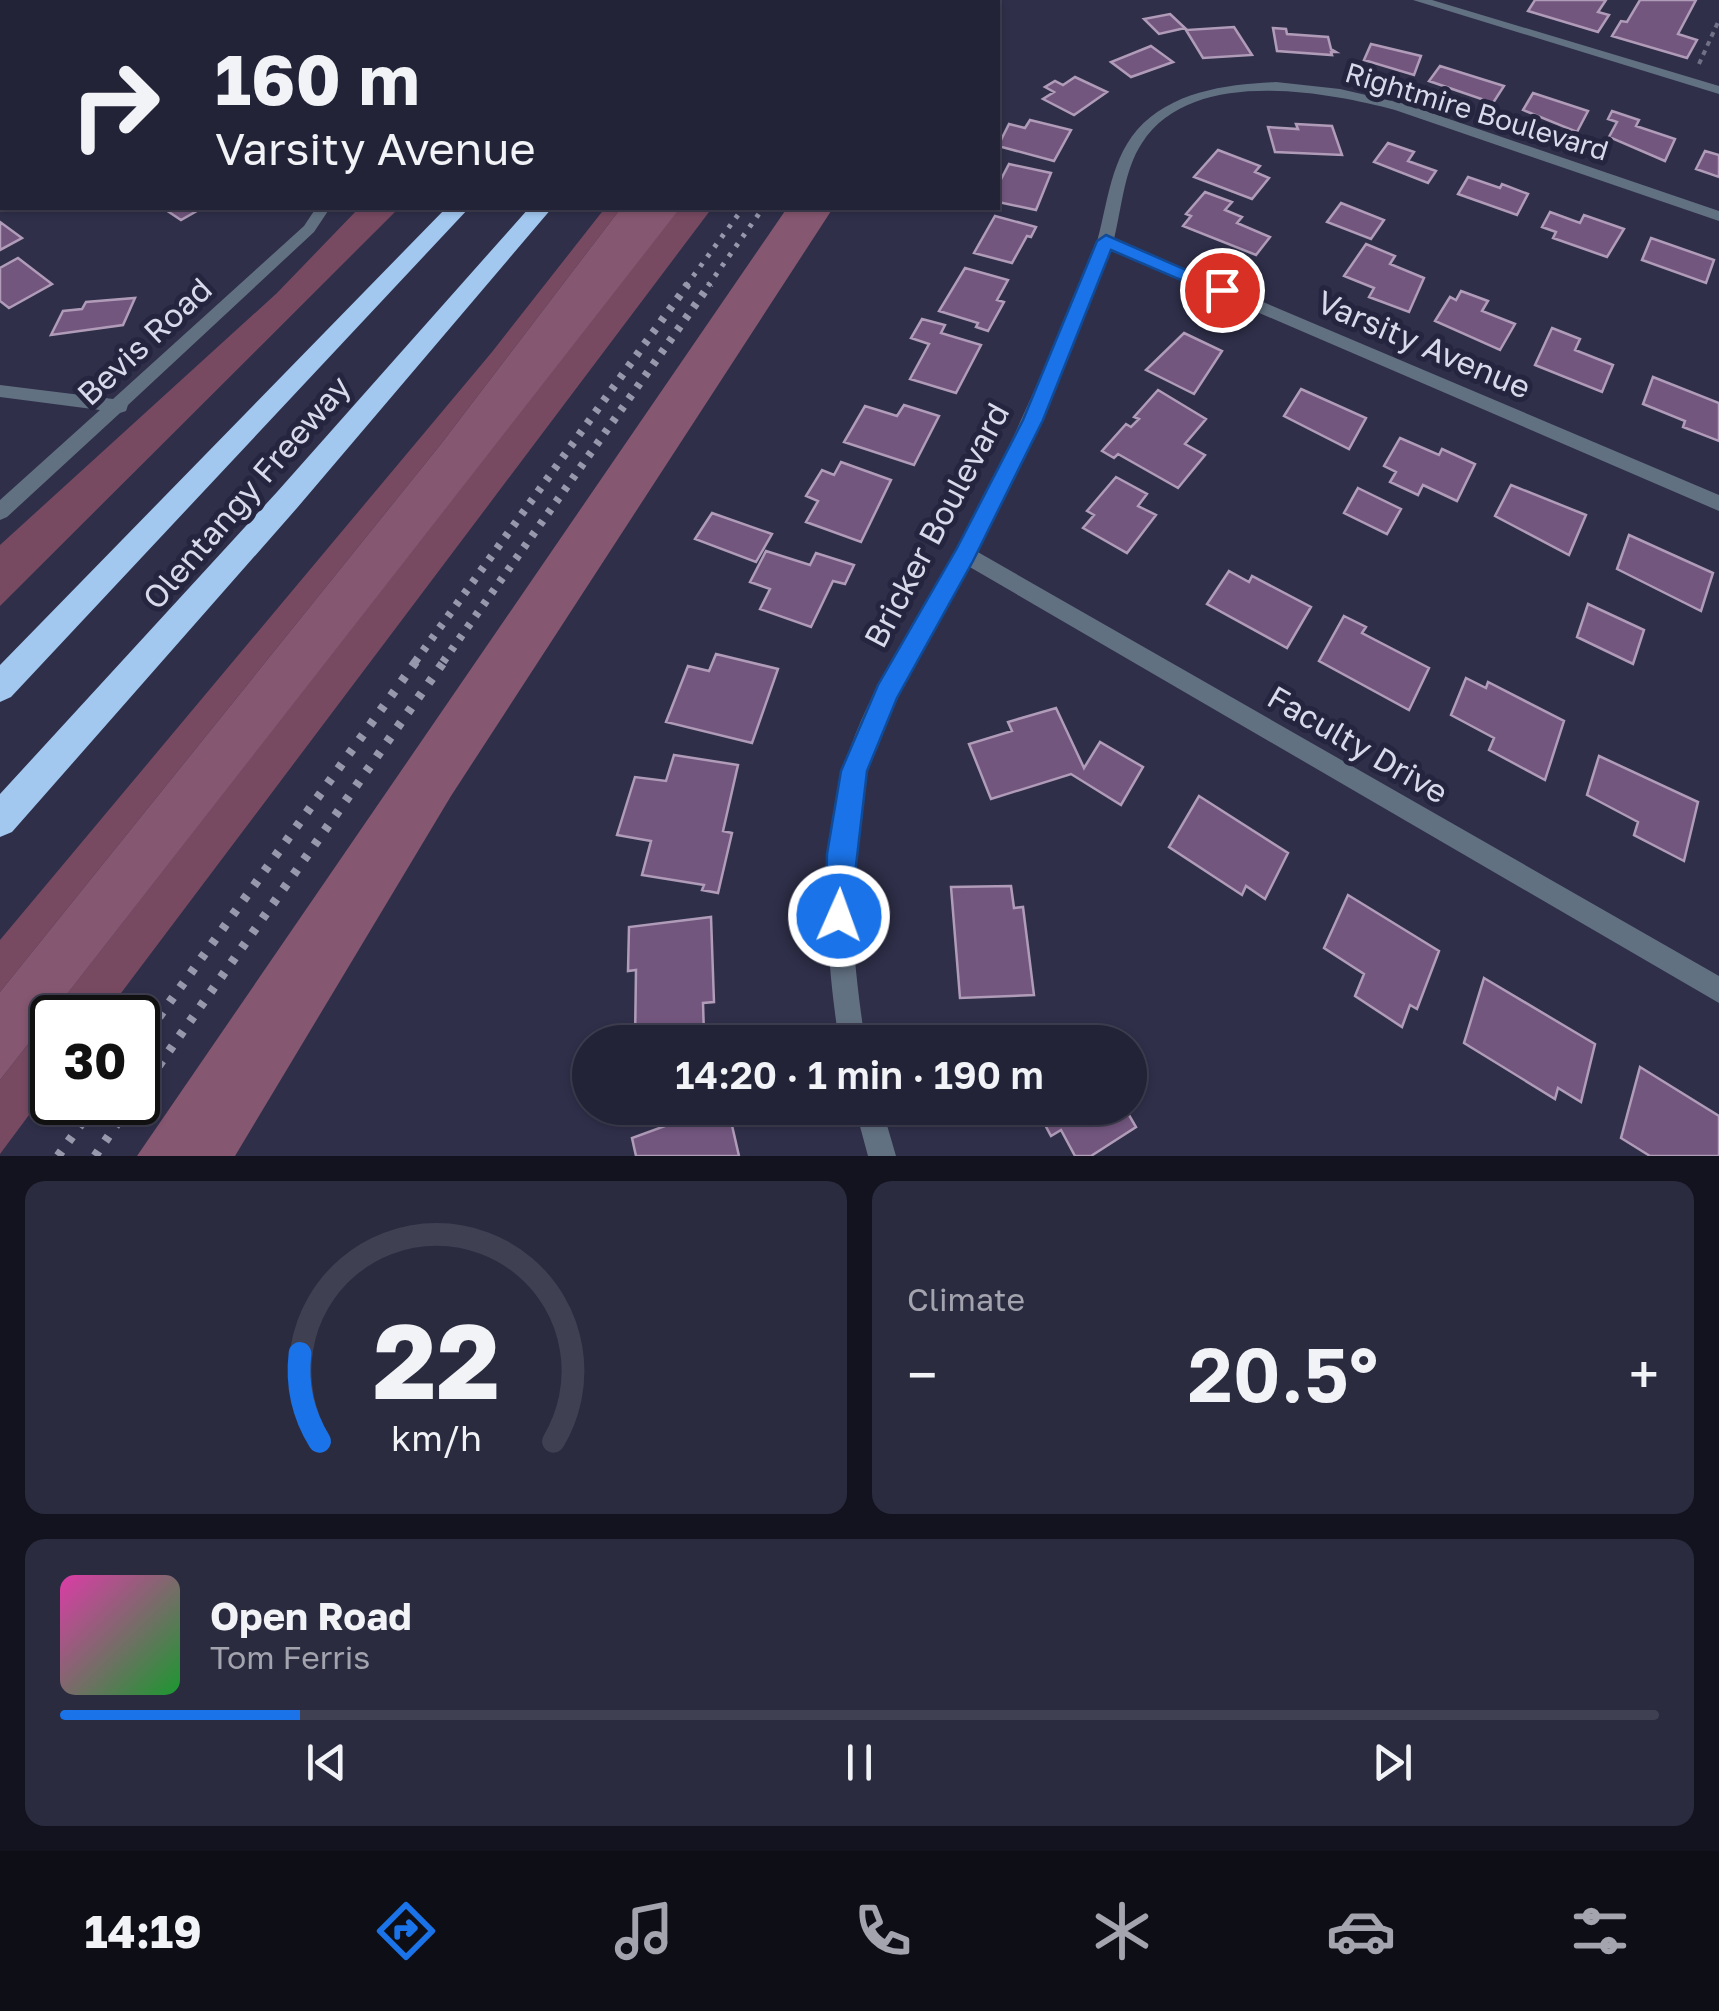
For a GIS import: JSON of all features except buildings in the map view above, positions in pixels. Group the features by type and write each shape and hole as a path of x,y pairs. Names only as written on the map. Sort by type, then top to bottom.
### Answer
{"highway":[{"name":"Olentangy Freeway","path":"0,687 456,210"},
{"name":"Olentangy Freeway","path":"0,820 539,210"}],"street":[{"path":"1418,0 1719,90"},
{"name":"Rightmire Boulevard","path":"1215,94 1254,87 1304,87 1354,94 1719,216"},
{"name":"Bricker Boulevard","path":"849,1025 838,947 841,854 854,771 886,693 965,554 1033,420 1106,241 1116,188 1138,135 1159,117 1215,94"},
{"name":"Bevis Road","path":"0,512 309,229 322,210"},
{"name":"Varsity Avenue","path":"1106,241 1719,503"},
{"path":"0,390 120,406"},
{"name":"Faculty Drive","path":"965,554 1719,990"},
{"path":"873,1125 882,1156"}],"path":[{"path":"1698,66 1719,20"}],"shaded area":[{"path":"357,210 397,210 0,606 0,545 277,293"},
{"path":"603,210 619,210 441,444 0,992 0,940 492,352"},
{"path":"619,210 678,210 66,995 30,995 30,1042 0,1080 0,992 441,444"},
{"path":"677,210 710,210 120,995 66,995"},
{"path":"786,210 832,210 451,796 235,1156 137,1156"},
{"path":"30,1041 30,1114 0,1154 0,1080"}],"railway":[{"path":"686,286 742,210"},
{"path":"708,286 762,210"},
{"path":"415,662 688,284"},
{"path":"443,662 710,284"},
{"path":"160,1016 417,660"},
{"path":"160,1064 445,660"},
{"path":"58,1156 80,1125"},
{"path":"95,1156 116,1125"}],"route":[{"path":"839,916 841,854 854,771 886,693 965,554 1033,420 1106,241 1222,290"}]}
